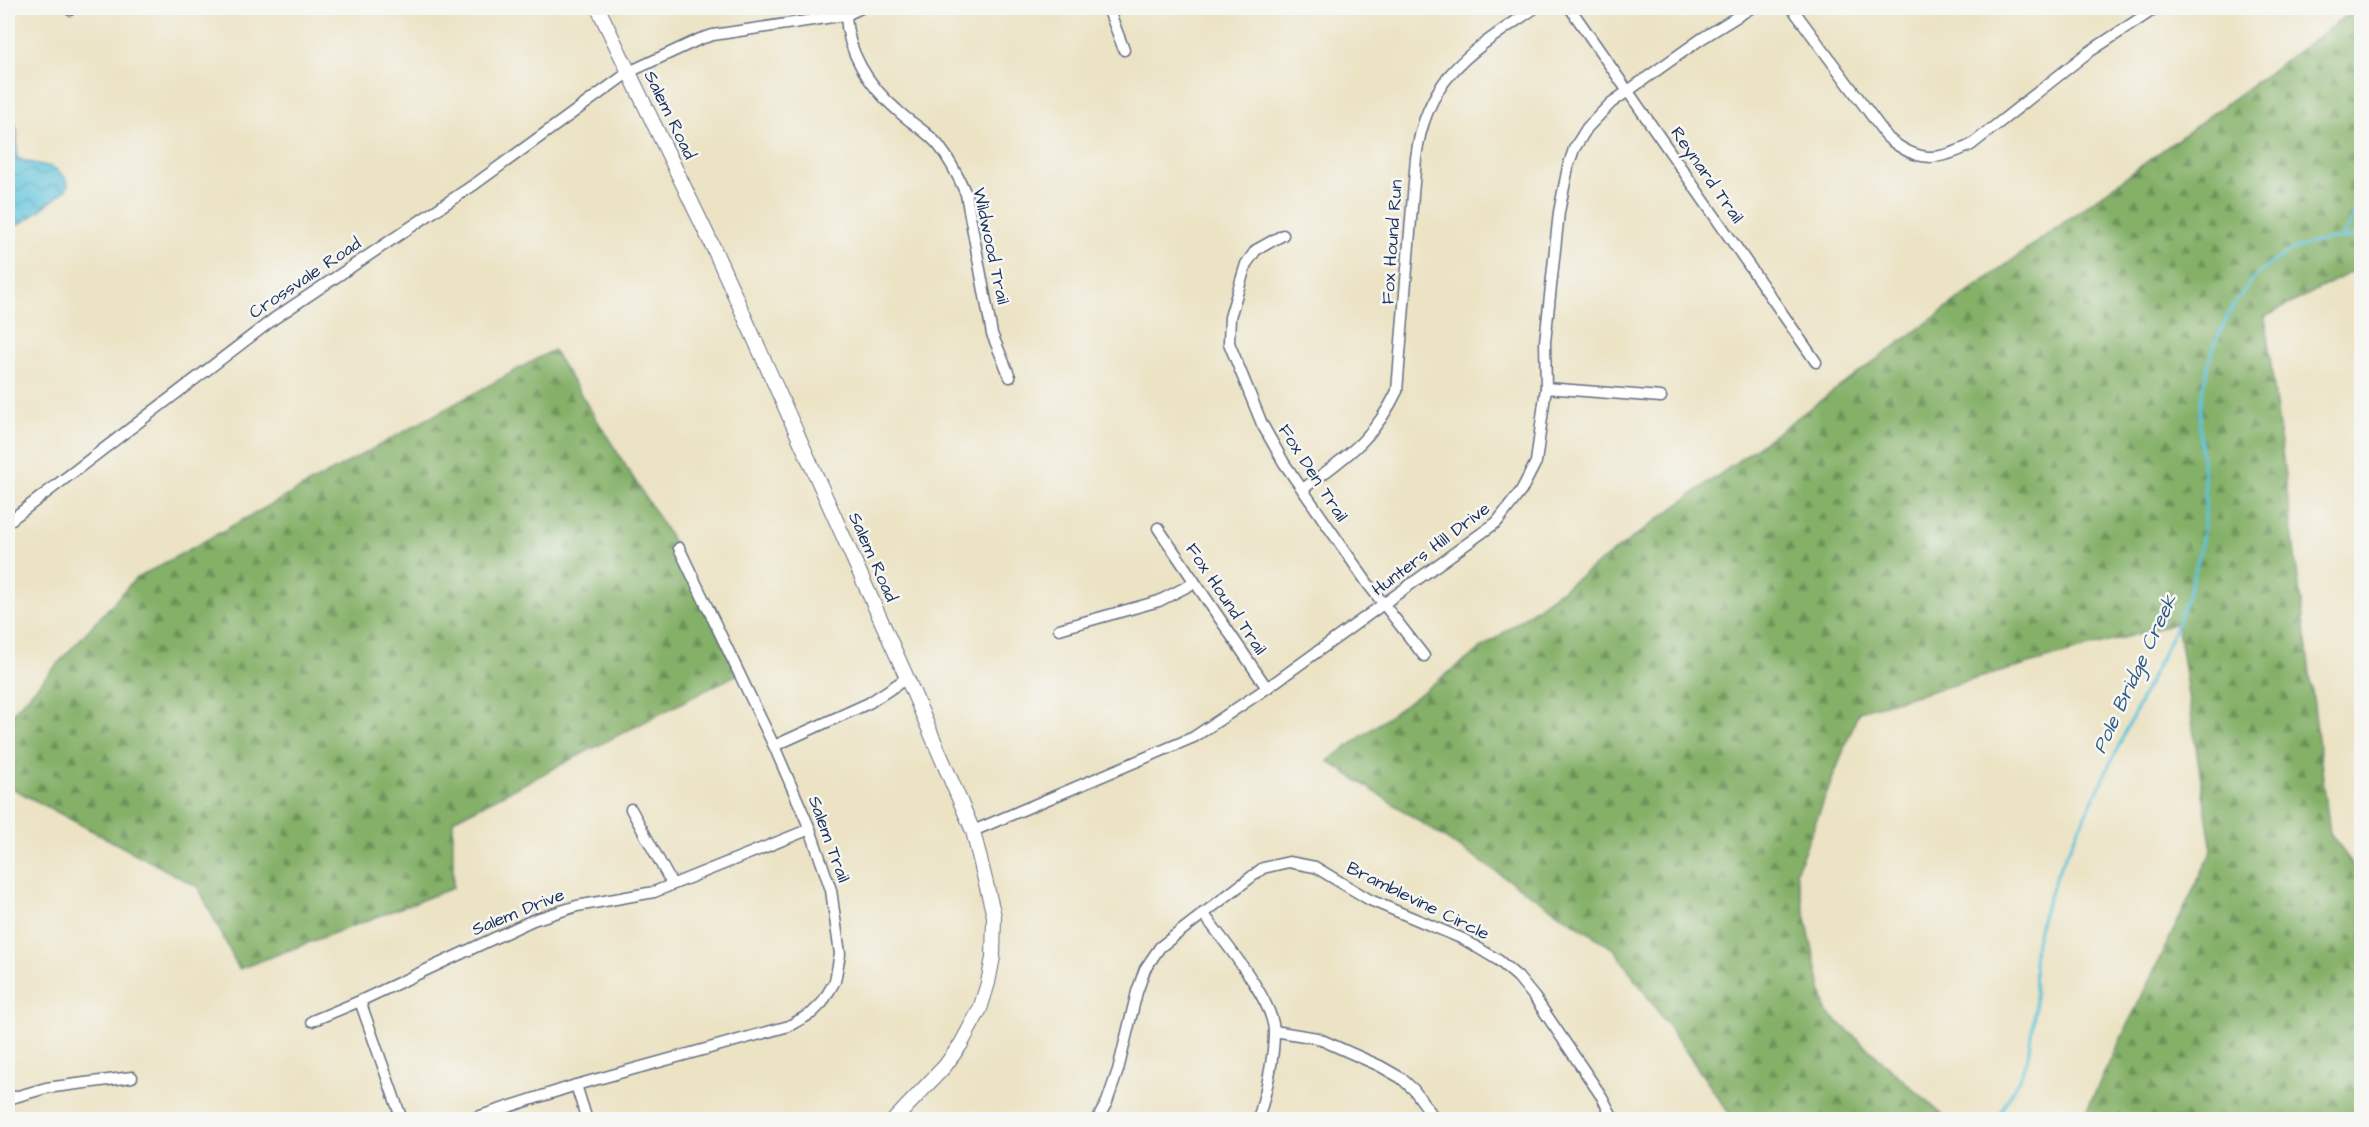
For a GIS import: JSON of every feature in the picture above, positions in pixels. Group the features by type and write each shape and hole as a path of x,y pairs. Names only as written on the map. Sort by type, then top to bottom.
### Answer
{"street":[{"name":"Salem Road","path":"598,8 714,249 907,678 973,831 994,916 993,957 988,983 980,1009 961,1044 945,1066 894,1119"},
{"name":"Crossvale Road","path":"8,522 275,318 475,184 629,72 713,35 846,15 861,8"},
{"path":"1108,8 1124,50"},
{"name":"Fox Hound Run","path":"1303,489 1364,442 1381,421 1396,391 1416,158 1420,131 1429,106 1442,83 1460,62 1480,45 1535,8"},
{"name":"Reynard Trail","path":"1570,8 1816,362"},
{"name":"Hunters Hill Drive","path":"973,831 1194,736 1268,688 1487,531 1514,502 1536,462 1546,388 1545,342 1559,212 1574,148 1587,128 1611,103 1701,39 1751,8"},
{"path":"1792,8 1888,138 1910,153 1936,157 1950,155 1971,145 2086,54 2156,8"},
{"name":"Wildwood Trail","path":"846,15 847,31 857,60 870,83 897,111 920,127 939,146 960,180 966,194 992,334 1010,377"},
{"name":"Fox Den Trail","path":"1283,235 1256,250 1246,264 1230,317 1229,343 1262,424 1284,463 1384,605 1424,656"},
{"path":"1546,388 1661,397"},
{"name":"Fox Hound Trail","path":"1158,528 1268,688"},
{"name":"Salem Trail","path":"468,1119 576,1085 789,1026 812,1013 822,1004 835,981 840,954 831,890 810,830 774,746 679,548"},
{"path":"1059,629 1159,601 1194,583"},
{"path":"774,746 869,703 907,678"},
{"path":"631,809 672,884"},
{"name":"Salem Drive","path":"312,1021 544,916 577,906 654,892 810,830"},
{"name":"Bramblevine Circle","path":"1097,1119 1107,1102 1118,1070 1145,969 1160,947 1263,868 1289,862 1315,867 1370,900 1475,945 1498,960 1527,987 1602,1097 1614,1119"},
{"path":"1203,913 1256,986 1271,1016 1274,1031 1265,1093 1258,1119"},
{"path":"360,1001 402,1119"},
{"path":"1274,1031 1317,1038 1380,1066 1401,1078 1414,1090 1436,1119"},
{"path":"8,1099 46,1088 132,1077"},
{"path":"576,1085 587,1119"}],"green space":[{"path":"2357,8 2362,8 2361,267 2265,317 2330,833 2361,876 2361,1119 2082,1119 2212,851 2177,623 1859,711 1796,872 1826,1011 1947,1119 1733,1119 1615,950 1328,761"},
{"path":"553,350 676,546 738,674 453,820 453,888 239,969 198,887 8,786 8,718 135,579"}],"water":[{"path":"8,109 11,110 17,132 17,158 51,167 68,182 67,189 30,218 8,231"}],"waterway":[{"path":"2358,8 2362,23"},
{"path":"2362,101 2359,117 2362,139"},
{"path":"2342,238 2352,221 2362,190"},
{"name":"Pole Bridge Creek","path":"1996,1120 2018,1081 2028,1056 2035,1008 2034,951 2041,920 2056,876 2175,629 2194,573 2205,515 2200,432 2202,396 2206,372 2214,347 2237,301 2252,281 2270,264 2308,244 2334,239 2362,238"}]}
